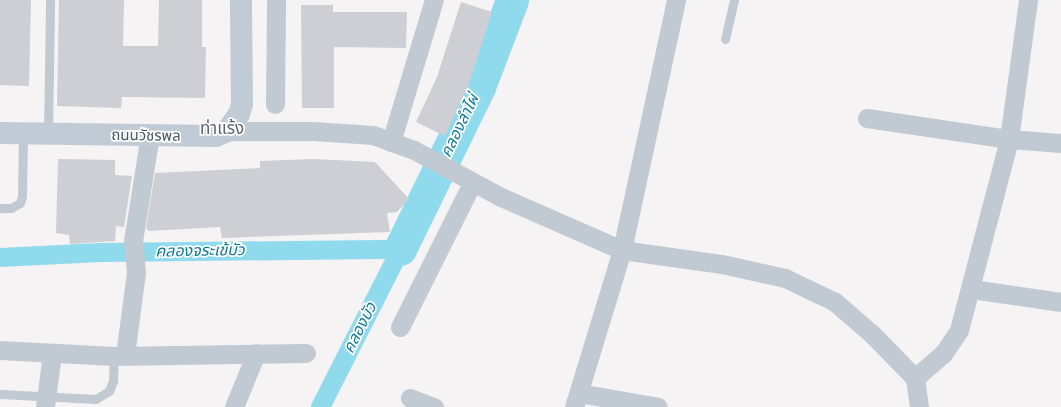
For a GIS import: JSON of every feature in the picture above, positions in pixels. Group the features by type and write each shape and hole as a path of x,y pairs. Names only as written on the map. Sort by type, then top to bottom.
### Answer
{"main road":[{"path":"226,131 239,114 242,104 241,0"},
{"name":"ถนนวัชรพล","path":"0,134 216,136 226,131"}],"street":[{"path":"274,104 276,0"},
{"path":"391,142 434,0"},
{"path":"658,407 577,400 622,250 676,0"},
{"path":"915,378 943,354 959,330 971,289 1009,139 1028,0"},
{"path":"867,118 1009,139 1061,143"},
{"path":"226,131 313,131 373,135 414,150 467,179 622,250 722,264 785,278 835,302 872,334 915,378 919,407"},
{"path":"120,356 136,273 133,241 150,135"},
{"path":"400,328 467,179"},
{"path":"971,289 1061,302"},
{"path":"0,350 120,356 306,353"},
{"path":"46,402 52,353"},
{"path":"234,407 256,353"},
{"path":"410,398 434,407"}],"lane":[{"path":"48,134 50,0"},
{"path":"725,39 734,0"},
{"path":"0,208 11,208 20,203 22,196 23,134"},
{"path":"0,394 46,402 96,399 108,391 113,381 120,356"}],"building":[{"path":"0,0 31,0 29,86 0,85"},
{"path":"59,0 124,0 123,46 158,46 159,0 202,0 202,47 206,47 205,98 122,97 121,108 57,106"},
{"path":"461,2 492,12 469,84 445,136 416,122 437,77"},
{"path":"301,5 333,5 333,12 407,12 406,48 334,47 334,108 302,108"},
{"path":"58,159 115,160 115,175 132,176 124,227 116,226 115,241 70,244 69,235 56,233"},
{"path":"314,159 375,162 409,199 397,212 387,213 390,232 222,238 220,227 149,231 146,228 155,173 260,168 260,161"}],"waterway":[{"name":"คลองลำไผ่","path":"400,249 479,87 512,0"},
{"name":"คลองจระเข้บัว","path":"0,257 100,252 400,249 320,407"}],"district":[{"name":"ท่าแร้ง","path":"222,129"}],"water label":[{"name":"คลองบัว","path":"360,328"}]}
